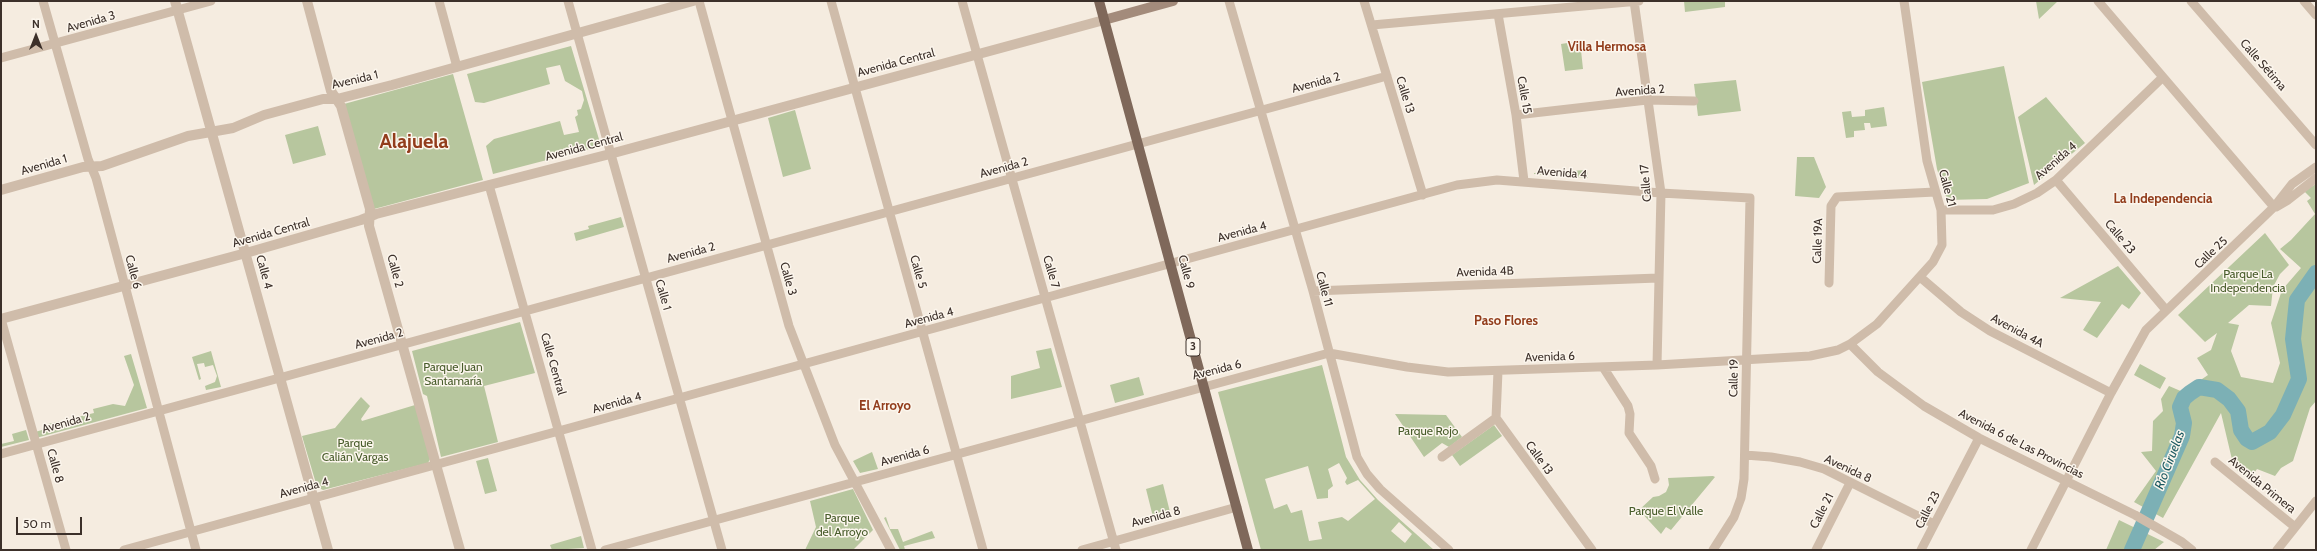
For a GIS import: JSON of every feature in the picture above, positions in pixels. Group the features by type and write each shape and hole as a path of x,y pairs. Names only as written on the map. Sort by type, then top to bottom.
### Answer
{"main road":[{"name":"Calle 9","path":"1099,1 1248,550"},
{"name":"Avenida Central","path":"1104,20 1173,1"}],"street":[{"name":"Calle 6","path":"43,1 125,286 196,550"},
{"name":"Avenida 3","path":"1,58 55,44 176,6 211,1"},
{"name":"Calle 2","path":"307,1 331,91 341,106 368,202 369,226 460,550"},
{"path":"439,1 457,67"},
{"name":"Calle 1","path":"568,1 722,550"},
{"name":"Avenida 1","path":"1,190 84,167 102,166 127,159 188,136 202,133 212,133 233,128 264,115 323,99 337,99 693,1"},
{"name":"Calle 3","path":"699,1 784,310 835,445 890,550"},
{"name":"Calle 5","path":"831,1 983,550"},
{"name":"Calle 7","path":"962,1 1115,546"},
{"name":"Calle 11","path":"1229,1 1262,110 1313,291 1354,448 1362,467 1380,489 1450,550"},
{"name":"Calle 13","path":"1364,1 1423,196"},
{"name":"Calle 17","path":"1634,1 1660,193 1657,365"},
{"path":"1372,25 1639,1"},
{"name":"Calle 21","path":"1850,344 1877,324 1920,277 1940,251 1943,233 1941,210 1927,161 1904,1"},
{"path":"2098,1 2274,207"},
{"name":"Calle Sétima","path":"2191,1 2316,145"},
{"path":"2304,1 2316,15"},
{"name":"Calle 4","path":"176,6 328,550"},
{"name":"Calle 15","path":"1498,14 1516,115 1524,181"},
{"name":"Avenida Central","path":"1,319 246,253 369,217 610,154 1104,20"},
{"name":"Avenida 2","path":"1,454 1387,76"},
{"name":"Avenida 4","path":"1941,210 1983,211 2002,208 2037,193 2056,180 2163,78"},
{"name":"Avenida 2","path":"1516,115 1647,100 1694,101"},
{"path":"2274,207 2292,184 2316,167"},
{"path":"2274,207 2288,200 2316,178"},
{"name":"Calle 23","path":"2056,180 2166,310"},
{"name":"Avenida 4","path":"124,550 1045,298 1476,182 1524,181 1660,193 1750,198"},
{"name":"Calle Central","path":"489,185 592,550"},
{"name":"Calle 19A","path":"1829,283 1831,206 1833,200 1843,196 1935,192"},
{"name":"Calle 19","path":"1712,550 1729,526 1738,508 1743,488 1745,455 1750,198"},
{"name":"Calle 25","path":"2031,550 2111,393 2146,330 2274,207"},
{"name":"Avenida 4A","path":"1920,277 1961,312 1990,331 2111,393"},
{"name":"Avenida 4B","path":"1313,291 1658,278"},
{"name":"Calle 8","path":"1,319 66,550"},
{"name":"Avenida 6","path":"606,550 1329,353 1434,372 1498,371 1657,365 1746,358 1826,354 1850,344"},
{"name":"Avenida 6 de Las Provincias","path":"1850,344 1878,372 1903,392 1978,438 2135,515 2159,528 2192,550"},
{"path":"1603,367 1628,406 1630,414 1629,433 1651,466 1655,479"},
{"path":"1442,457 1496,418 1498,371"},
{"name":"Calle 13","path":"1496,418 1592,550"},
{"name":"Calle 23","path":"1921,550 1978,438"},
{"name":"Avenida 8","path":"1745,455 1800,462 1824,469 1934,524"},
{"name":"Avenida Primera","path":"2214,462 2295,527"},
{"name":"Calle 21","path":"1816,550 1850,483"},
{"path":"2277,550 2316,501"},
{"name":"Avenida 8","path":"1082,550 1115,546 1237,507"}],"green space":[{"path":"1684,1 1725,1 1725,7 1685,12"},
{"path":"2036,1 2058,1 2039,19"},
{"path":"1580,41 1583,69 1565,71 1561,44"},
{"path":"571,46 601,146 493,174 486,146 494,139 560,121 564,135 579,132 575,117 578,115 577,110 581,109 584,100 582,91 565,81 560,65 546,68 550,84 484,103 475,102 467,74"},
{"path":"2004,66 2029,183 1987,199 1947,200 1937,169 1922,82"},
{"path":"453,74 483,180 374,209 344,104"},
{"path":"1736,80 1741,111 1698,116 1694,84"},
{"path":"2046,97 2085,143 2034,185 2018,117"},
{"path":"1884,107 1887,126 1871,128 1870,123 1864,123 1865,130 1854,131 1854,137 1846,138 1842,112 1851,111 1852,117 1865,116 1865,110"},
{"path":"795,110 811,169 783,177 768,118"},
{"path":"318,126 326,155 293,164 285,135"},
{"path":"1797,157 1814,157 1826,187 1819,198 1795,196"},
{"path":"1587,170 1588,178 1534,174 1534,173"},
{"name":"Parque La Independencia","path":"2316,184 2316,401 2310,408 2293,461 2281,468 2275,476 2257,469 2250,479 2234,468 2221,413 2163,518 2134,502 2156,471 2141,452 2152,451 2153,421 2163,411 2161,399 2169,386 2183,392 2208,375 2197,358 2211,350 2217,333 2205,342 2178,315 2265,233 2289,265 2280,274 2273,287 2271,306 2249,305 2228,323 2239,325 2231,351 2241,377 2273,383 2280,363 2271,323 2282,290 2301,268 2280,249 2291,240 2315,214 2307,201 2311,198 2304,191"},
{"path":"621,217 624,227 576,241 574,233 589,229 588,226"},
{"path":"2118,266 2141,293 2129,309 2122,304 2097,338 2083,330 2101,302 2060,298"},
{"name":"Parque Juan Santamaría","path":"520,322 535,373 484,386 498,442 441,457 427,396 423,394 412,351"},
{"path":"1051,348 1062,387 1011,399 1011,376 1040,368 1036,351"},
{"path":"211,351 221,387 206,390 205,386 215,382 217,376 213,365 205,367 204,363 197,364 201,379 199,380 192,357"},
{"path":"131,354 147,408 36,438 35,432 49,428 48,424 94,413 93,409 113,404 125,406 134,385 124,356"},
{"path":"2140,364 2166,378 2160,389 2134,375"},
{"path":"1322,365 1346,457 1360,480 1378,500 1434,550 1261,550 1218,392","holes":["1339,463 1347,478 1345,482 1347,485 1358,480 1375,499 1348,521 1342,517 1318,522 1322,539 1309,541 1302,510 1291,513 1287,504 1274,509 1265,479 1308,466 1317,499 1328,498 1328,490 1333,486 1328,469","1399,522 1412,534 1405,543 1391,531"]},
{"path":"1139,377 1144,395 1115,403 1110,385"},
{"name":"Parque Calián Vargas","path":"361,397 370,406 361,419 362,421 415,405 430,459 428,463 323,490 317,487 302,436 335,428"},
{"name":"Parque Rojo","path":"1395,414 1446,415 1462,437 1449,447 1442,443 1424,457"},
{"path":"1494,425 1502,436 1460,466 1452,455"},
{"path":"26,430 29,440 1,447 1,444 14,441 12,434"},
{"path":"872,452 878,469 860,473 853,461"},
{"path":"488,458 497,491 485,494 476,461"},
{"name":"Parque El Valle","path":"1715,477 1671,530 1666,527 1661,534 1639,510 1653,497 1659,496 1666,492 1669,485 1668,478"},
{"path":"1163,484 1171,516 1154,521 1146,489"},
{"name":"Parque del Arroyo","path":"853,489 873,530 853,550 805,550 816,527 810,501"},
{"path":"886,517 890,529 898,529 903,542 932,531 935,538 904,546 905,550 900,550 884,518"},
{"path":"2119,520 2164,542 2154,550 2106,550"},
{"path":"581,536 584,548 552,550 550,545"}],"waterway":[{"name":"Río Ciruelas","path":"2132,550 2182,436 2184,423 2180,407 2184,398 2199,387 2217,390 2229,399 2238,411 2241,430 2247,439 2252,442 2270,432 2283,415 2299,379 2293,339 2297,300 2316,273"}],"district":[{"name":"Villa Hermosa","path":"1607,47"},
{"name":"Alajuela","path":"414,142"},
{"name":"La Independencia","path":"2163,199"},
{"name":"Paso Flores","path":"1506,321"},
{"name":"El Arroyo","path":"885,406"}]}
